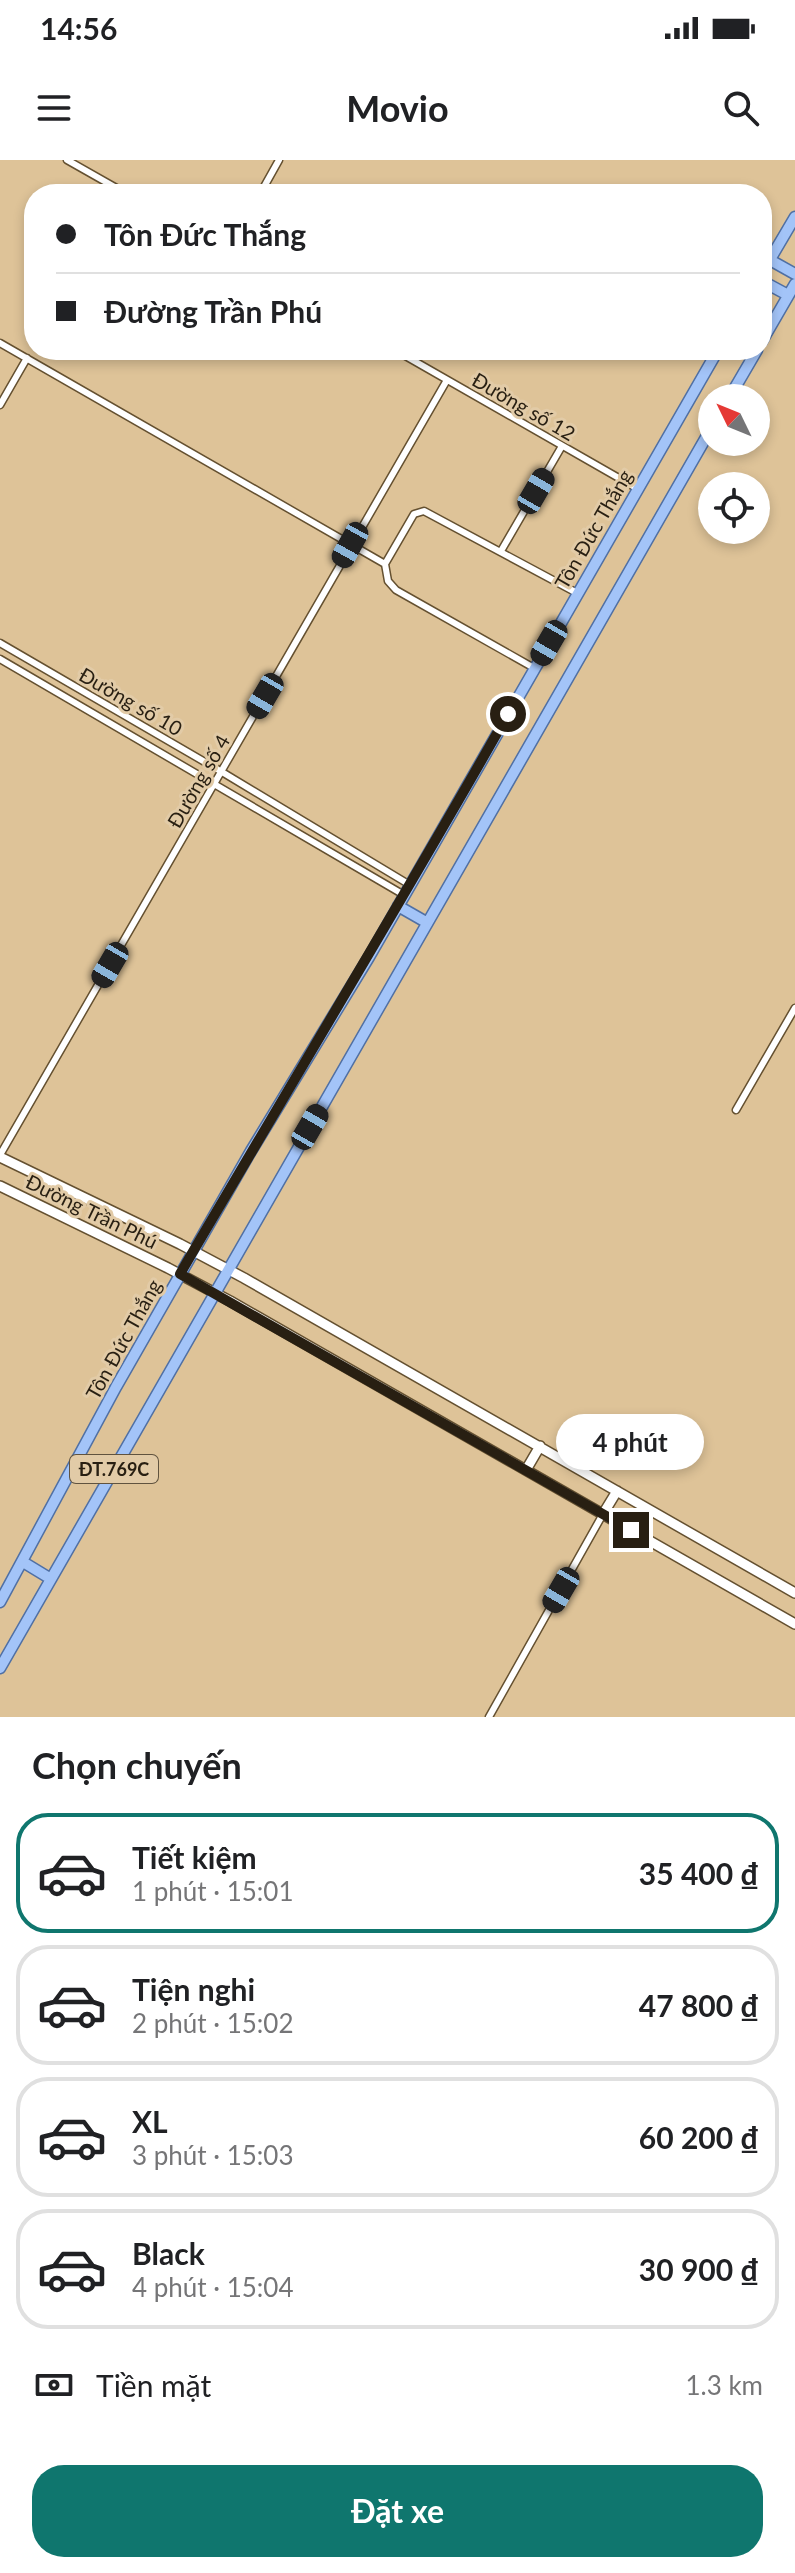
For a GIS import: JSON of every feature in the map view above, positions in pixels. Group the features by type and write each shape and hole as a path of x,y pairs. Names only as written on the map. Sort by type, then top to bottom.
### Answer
{"main road":[{"path":"772,257 795,217"},
{"path":"772,261 795,274"},
{"path":"772,326 792,297 795,284"},
{"path":"772,286 792,297"},
{"name":"Tôn Đức Thắng","path":"0,1602 180,1274 398,906 712,360"},
{"path":"737,384 751,360"},
{"name":"ĐT.769C","path":"0,1668 698,451"},
{"path":"398,906 426,922"},
{"name":"Đường Trần Phú","path":"0,1156 228,1269 795,1593"},
{"name":"Đường Trần Phú","path":"0,1186 180,1274 795,1624"},
{"path":"526,1470 540,1446"},
{"path":"603,1514 617,1491"},
{"path":"23,1562 51,1579"}],"street":[{"path":"67,160 109,184"},
{"path":"266,184 279,160"},
{"path":"0,343 24,356"},
{"path":"0,405 26,360"},
{"path":"30,360 385,564"},
{"name":"Đường số 12","path":"412,360 638,489"},
{"name":"Đường số 4","path":"0,1156 447,380"},
{"path":"501,551 562,446"},
{"path":"534,668 396,590 388,581 385,564 414,514 424,511 577,593"},
{"name":"Đường số 10","path":"0,643 222,772 407,890"},
{"name":"Đường số 10","path":"0,659 407,890"},
{"path":"736,1110 795,1008"},
{"path":"489,1717 603,1514"}],"shaded area":[{"path":"0,160 795,160 795,1717 0,1717"}],"route":[{"path":"508,714 369,957 180,1274 631,1530"}]}
